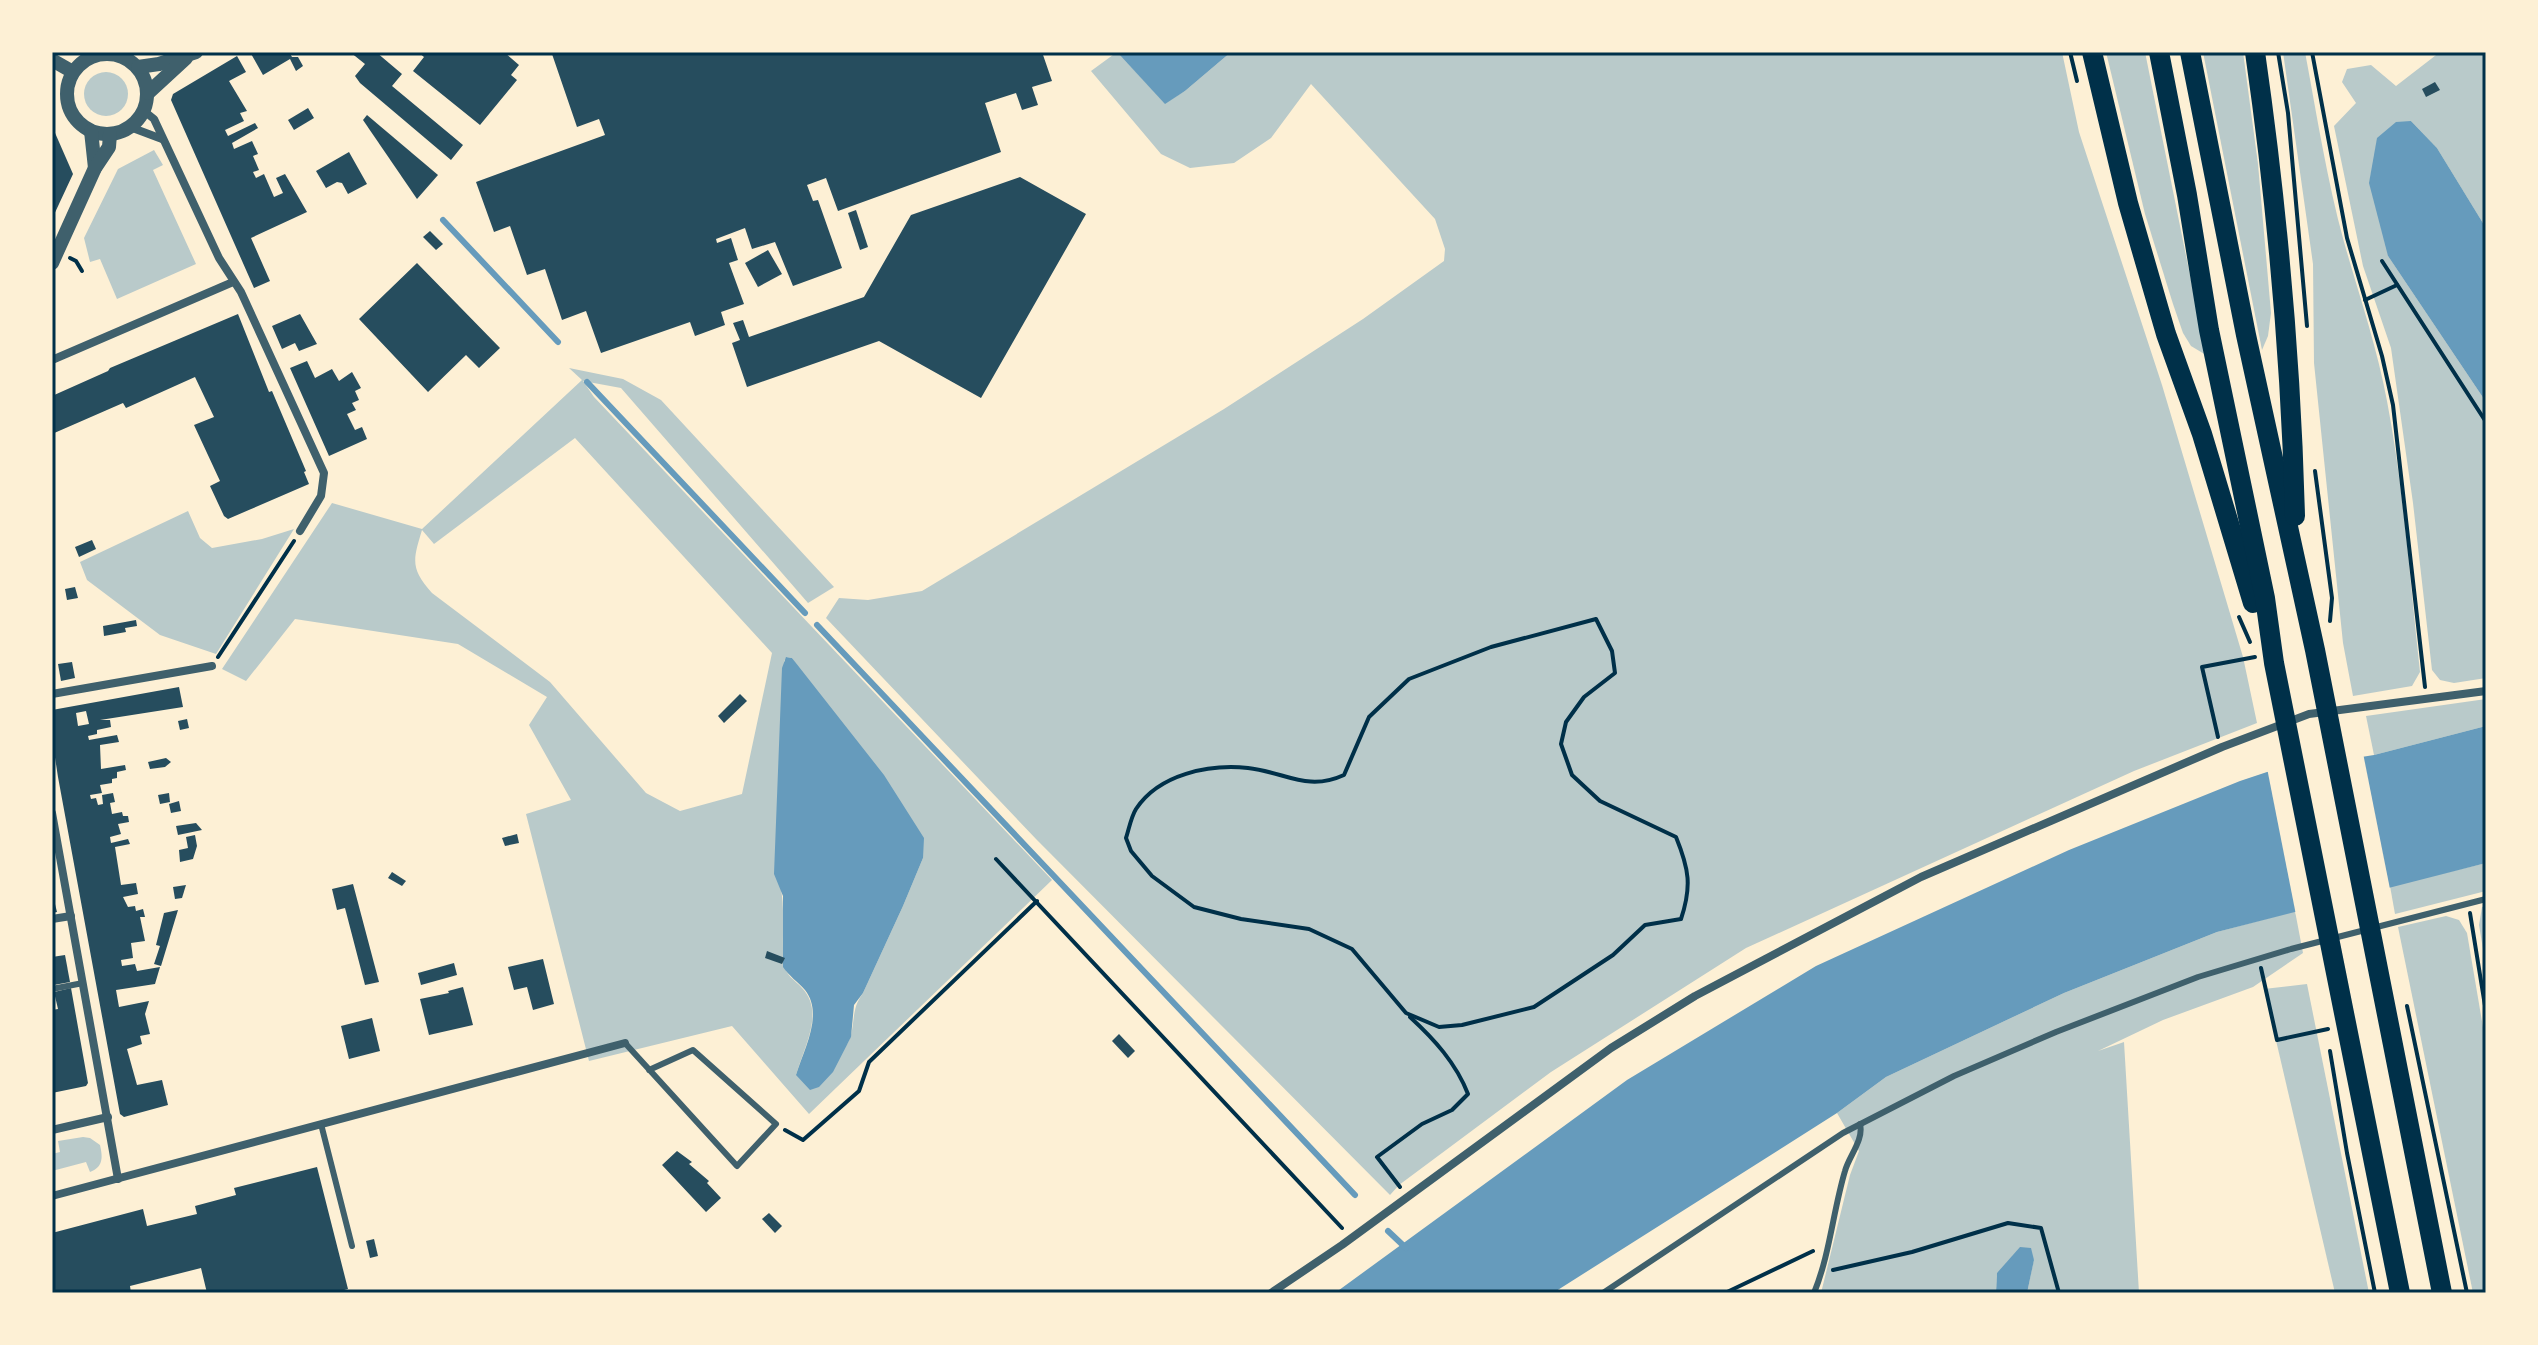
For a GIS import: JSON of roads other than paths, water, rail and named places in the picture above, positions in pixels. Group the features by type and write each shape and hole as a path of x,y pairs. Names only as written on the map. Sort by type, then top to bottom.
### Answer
{"highway":[{"path":"2092,52 2128,203 2166,334 2202,434 2254,604 2269,639"},
{"path":"2159,52 2209,330 2265,598 2269,639 2264,660 2344,1014 2400,1293"},
{"path":"2190,52 2246,335 2394,1001 2442,1293"},
{"path":"2255,52 2267,134 2282,288 2296,564"}],"street":[{"path":"98,53 120,55 138,67 148,93 144,111 130,127 110,134 91,131 81,125 68,106 68,82 80,64 98,53"},
{"path":"138,67 192,54"},
{"path":"148,93 192,54"},
{"path":"52,60 73,72"},
{"path":"144,111 154,119 219,258 241,292 324,473 321,496 300,531"},
{"path":"130,127 162,139"},
{"path":"91,131 95,168"},
{"path":"52,263 95,168 109,147 110,134"},
{"path":"52,360 233,282"},
{"path":"52,694 212,666"},
{"path":"1271,1293 1611,1048 1695,996 1921,877 2222,747 2309,714 2486,691"},
{"path":"52,813 118,1179"},
{"path":"52,919 71,916"},
{"path":"52,1196 625,1043"},
{"path":"52,1130 108,1117"}],"lane":[{"path":"1603,1293 1860,1124 1954,1076 2056,1032 2198,977 2486,899"},
{"path":"52,989 83,983"},
{"path":"625,1043 649,1070 737,1166 776,1124 693,1050 649,1070"},
{"path":"321,1124 352,1246"},
{"path":"1814,1293 1845,1168 1862,1132 1860,1124"}],"water":[{"path":"1117,52 1231,52 1165,104"},
{"path":"2411,121 2437,148 2486,228 2486,402 2388,256 2369,183 2377,138 2396,122"},
{"path":"786,657 792,658 884,775 924,838 923,858 903,906 863,993 854,1005 851,1037 833,1072 819,1087 810,1090 796,1075 811,1032 813,1010 805,990 783,967 783,896 774,874 782,668"},
{"path":"2486,726 2486,863 2217,932 2064,993 1886,1077 1837,1113 1553,1293 1335,1293 1627,1080 1816,966 2069,850 2240,781 2267,772 2374,755"},
{"path":"2020,1247 2031,1248 2034,1260 2027,1293 1996,1293 1997,1273"}],"waterway":[{"path":"443,220 558,342"},
{"path":"587,382 805,613"},
{"path":"817,625 1355,1195"},
{"path":"1388,1231 1406,1248"}]}
